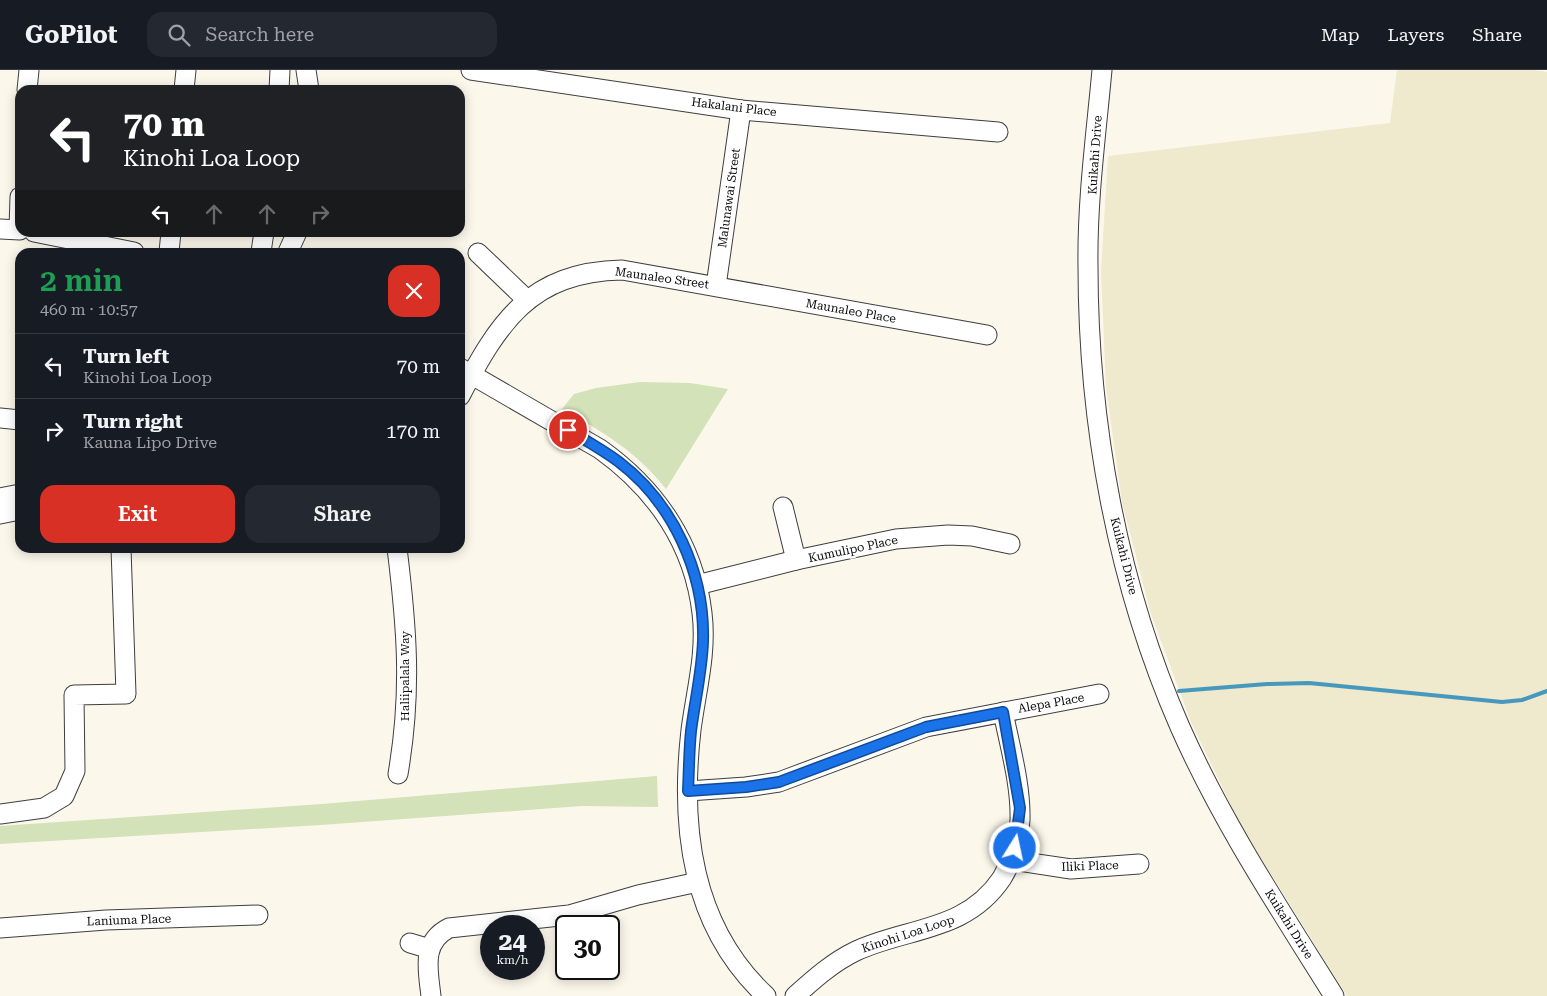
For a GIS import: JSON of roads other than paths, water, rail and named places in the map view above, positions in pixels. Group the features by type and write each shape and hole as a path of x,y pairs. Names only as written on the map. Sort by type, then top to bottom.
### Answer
{"street":[{"path":"28,85 29,70"},
{"path":"184,85 186,70"},
{"path":"279,85 280,70"},
{"path":"306,70 308,85"},
{"name":"Hakalani Place","path":"471,70 741,110 998,132"},
{"name":"Kuikahi Drive","path":"1102,70 1088,265 1092,384 1112,510 1139,616 1180,726 1232,833 1334,996"},
{"name":"Malunawai Street","path":"716,286 741,110"},
{"path":"55,237 113,248"},
{"path":"478,254 526,299"},
{"name":"Maunaleo Street","path":"466,371 505,321 526,299 573,276 596,270 622,270 716,286"},
{"name":"Maunaleo Place","path":"716,286 987,335"},
{"path":"466,371 600,449 639,480 656,499 674,527 692,565 702,615 703,640 692,730 688,791 689,832 694,868 717,930 734,959 766,996"},
{"path":"0,418 15,420"},
{"path":"0,498 15,495"},
{"path":"783,507 796,560"},
{"path":"0,514 15,511"},
{"name":"Kumulipo Place","path":"697,585 871,543 932,536 972,536 1010,544"},
{"path":"0,814 44,808 64,796 75,771 74,695 126,694 120,553"},
{"name":"Haliipalala Way","path":"397,553 408,659 404,736 398,774"},
{"name":"Alepa Place","path":"1003,712 1099,694"},
{"path":"688,791 746,787 779,782 926,727 1003,712"},
{"name":"Kinohi Loa Loop","path":"795,996 830,966 856,951 946,923 969,911 989,894 1011,860 1018,835 1020,808 1003,712"},
{"name":"Iliki Place","path":"1011,860 1071,869 1139,864"},
{"path":"431,996 428,961 430,949 439,935 457,925 569,915 638,895 698,882"},
{"name":"Laniuma Place","path":"0,928 106,920 258,916"},
{"path":"410,943 430,949"}],"waterway":[{"path":"1179,691 1267,684 1309,683 1502,702 1522,700 1547,691"}]}
